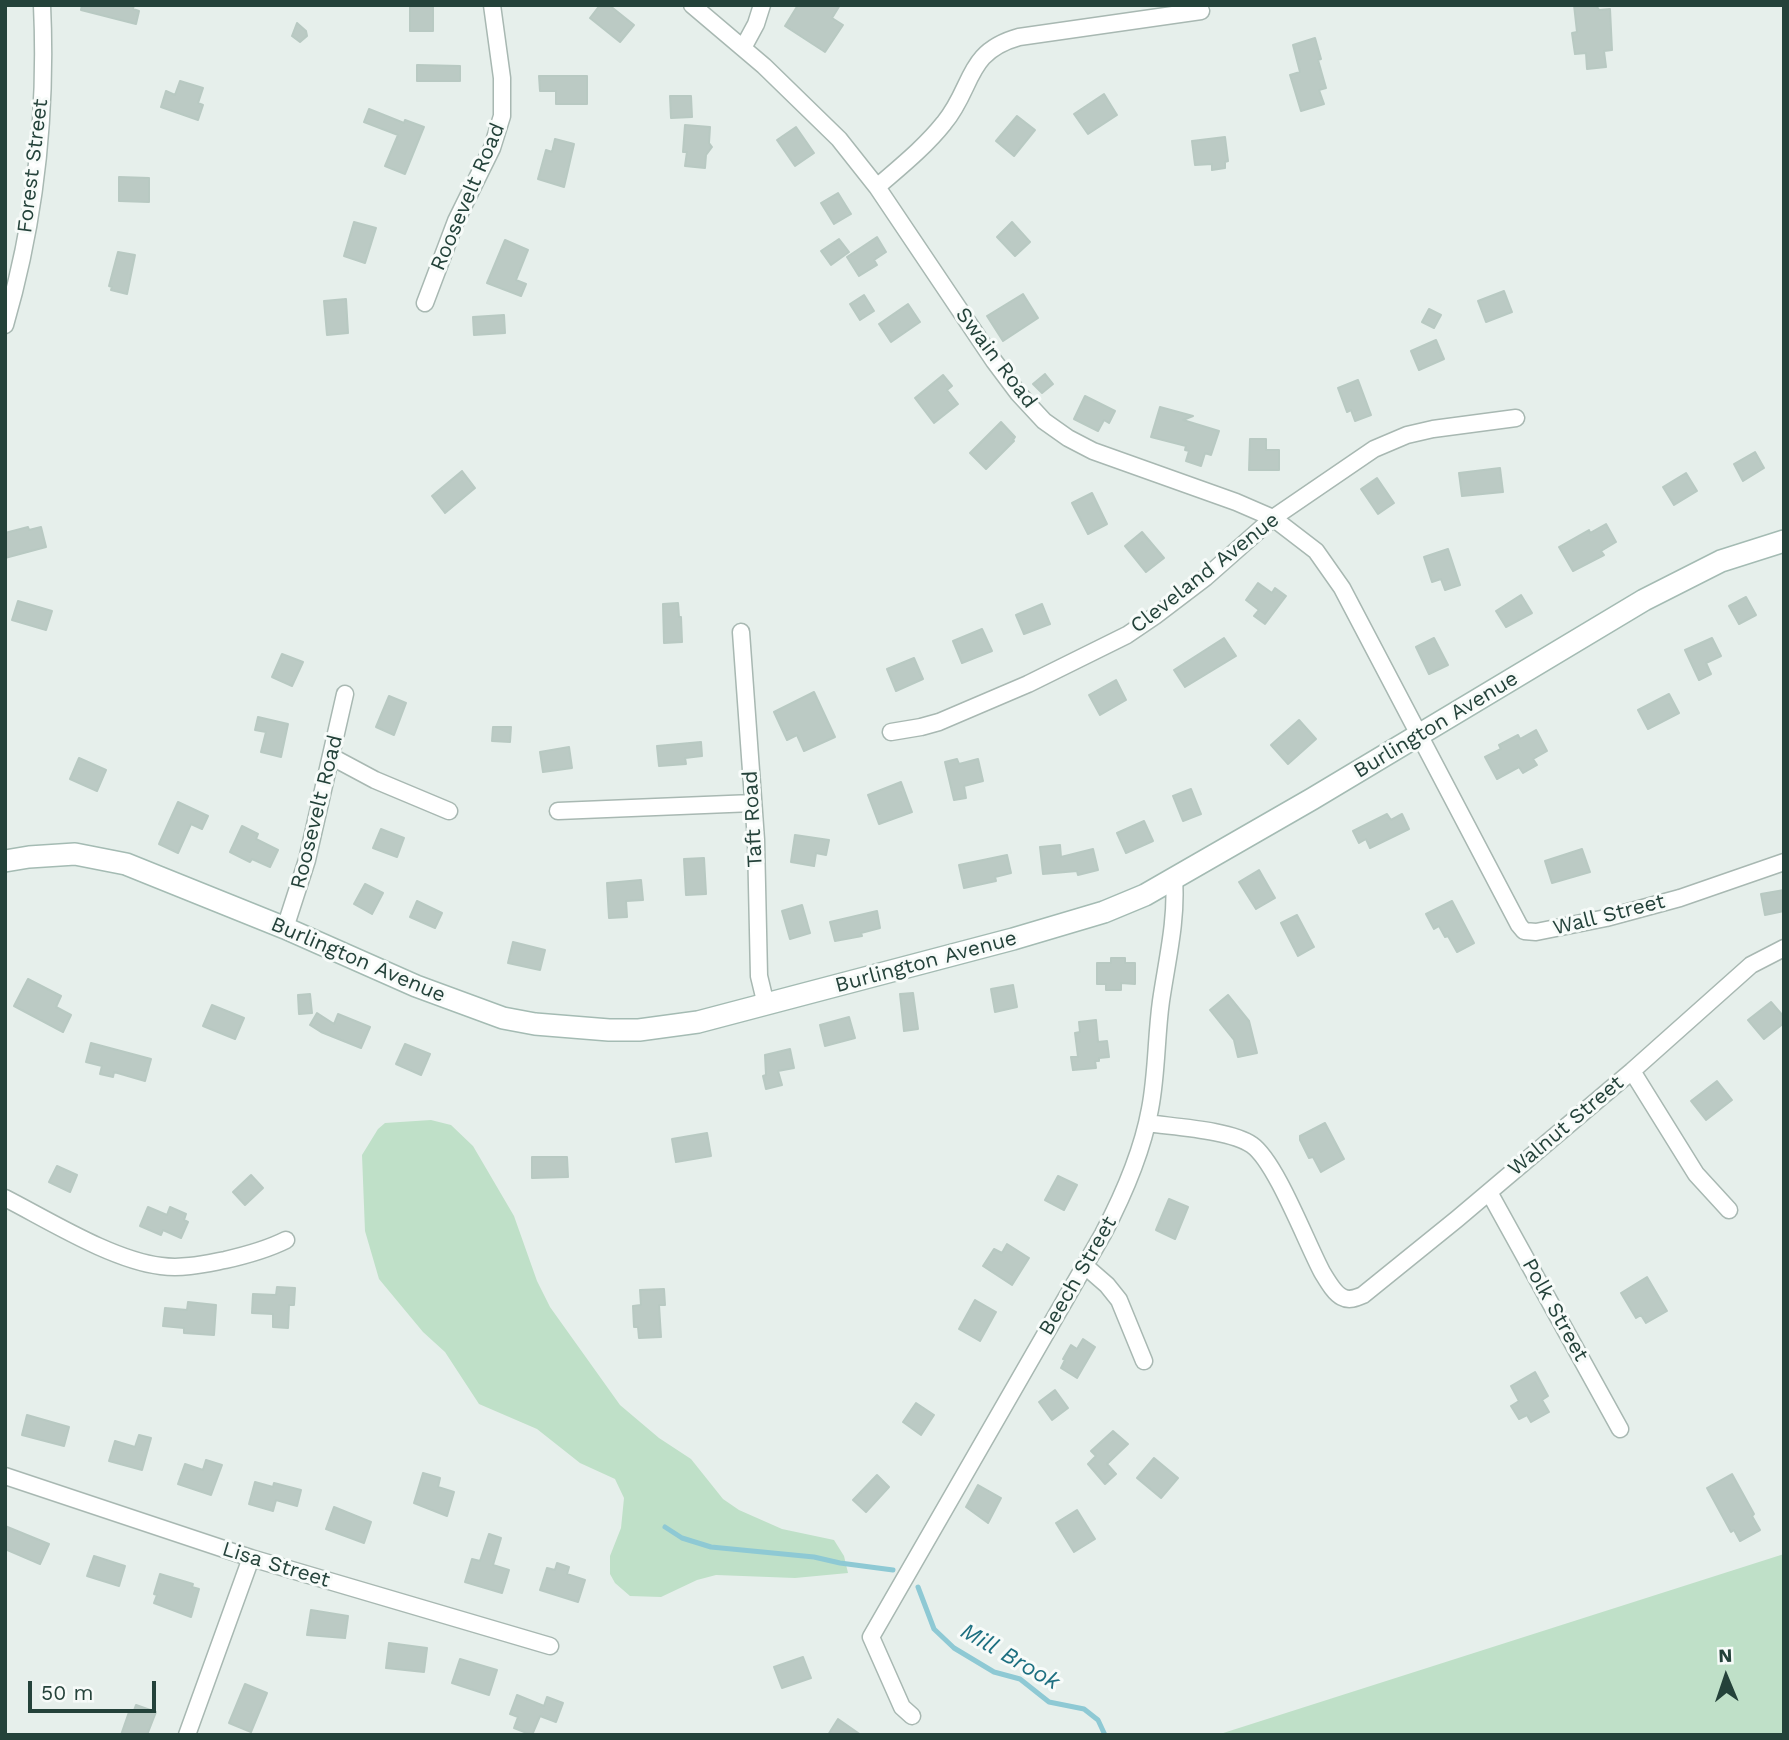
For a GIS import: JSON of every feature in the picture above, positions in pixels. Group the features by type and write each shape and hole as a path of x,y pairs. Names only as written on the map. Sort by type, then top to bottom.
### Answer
{"main road":[{"name":"Burlington Avenue","path":"5,861 66,854 111,860 154,874 455,1001 503,1018 572,1028 639,1030 719,1017 1013,939 1104,912 1145,895 1418,736 1643,600 1739,553 1784,541"}],"street":[{"name":"Forest Street","path":"5,326 20,266 41,122 44,55 42,5"},
{"name":"Roosevelt Road","path":"425,303 456,221 492,148 502,116 502,78 492,5"},
{"name":"Swain Road","path":"692,5 743,48 839,139 877,187 994,361 1044,421 1093,451 1273,518 1316,551 1337,579 1418,736"},
{"path":"743,48 762,5"},
{"path":"877,187 942,127 956,107 977,63 984,54 1004,42 1045,33 1201,11"},
{"name":"Cleveland Avenue","path":"891,732 939,722 1028,684 1127,635 1205,578 1273,518 1353,461 1386,443 1433,429 1516,418"},
{"name":"Taft Road","path":"741,632 753,803 759,976 766,1005"},
{"name":"Roosevelt Road","path":"285,928 305,869 345,694"},
{"name":"Wall Street","path":"1418,736 1519,925 1528,932 1606,918 1680,898 1784,862"},
{"path":"332,757 375,780 449,811"},
{"path":"558,811 753,803"},
{"name":"Beech Street","path":"912,1716 902,1707 871,1637 1121,1201 1147,1123 1153,1090 1161,1001 1174,919 1174,878"},
{"name":"Walnut Street","path":"1147,1123 1232,1136 1254,1146 1272,1171 1326,1278 1338,1295 1345,1299 1363,1295 1632,1071 1751,965 1784,949"},
{"path":"1632,1071 1696,1174 1729,1210"},
{"name":"Polk Street","path":"1489,1192 1620,1429"},
{"path":"5,1198 98,1245 128,1258 162,1267 198,1265 257,1253 286,1240"},
{"path":"1084,1265 1107,1284 1119,1300 1144,1361"},
{"name":"Lisa Street","path":"5,1476 251,1558 550,1646"},
{"path":"187,1735 251,1558"}],"green space":[{"path":"431,1120 451,1125 473,1146 514,1216 537,1281 550,1307 620,1405 659,1438 691,1459 723,1499 739,1510 782,1529 834,1540 844,1556 848,1573 795,1578 716,1575 697,1580 661,1597 630,1596 615,1583 610,1574 610,1556 621,1528 624,1498 615,1479 580,1463 537,1429 479,1404 445,1352 423,1332 379,1279 365,1231 362,1155 378,1129 385,1123"},
{"path":"1784,1554 1784,1735 1217,1735"}],"building":[{"path":"82,5 134,5 133,9 139,11 136,24 81,10"},
{"path":"410,5 433,5 433,31 410,31"},
{"path":"600,5 609,5 634,25 620,42 590,18"},
{"path":"798,5 840,5 832,18 843,25 825,52 785,26"},
{"path":"1574,5 1596,5 1599,10 1610,9 1612,50 1604,51 1606,67 1587,69 1586,53 1575,54 1572,33 1577,32"},
{"path":"297,23 306,31 307,36 300,42 292,36"},
{"path":"1315,38 1326,88 1319,90 1324,104 1301,111 1290,75 1300,72 1293,45"},
{"path":"417,65 460,66 460,81 417,81"},
{"path":"539,76 587,76 587,104 556,104 556,91 540,91"},
{"path":"180,81 203,88 198,103 203,105 198,120 161,107 166,91 175,95"},
{"path":"1104,94 1117,115 1088,134 1074,114"},
{"path":"670,96 691,96 692,117 671,118"},
{"path":"369,109 404,123 405,120 424,127 405,174 385,166 398,135 364,122"},
{"path":"1017,116 1035,130 1014,156 996,141"},
{"path":"685,125 710,127 709,143 712,147 706,155 705,168 685,166"},
{"path":"796,127 814,153 795,166 777,140"},
{"path":"1225,137 1228,161 1225,162 1225,168 1212,170 1212,164 1195,165 1192,141"},
{"path":"555,139 574,144 564,187 538,179 546,150 552,152"},
{"path":"119,177 149,178 149,202 119,201"},
{"path":"838,193 851,214 834,224 821,203"},
{"path":"354,222 376,228 365,263 344,256"},
{"path":"1012,222 1030,242 1015,256 997,237"},
{"path":"877,237 886,252 874,260 877,265 859,276 847,257"},
{"path":"839,239 849,252 831,265 821,251"},
{"path":"505,240 528,250 516,280 526,284 521,296 487,283"},
{"path":"118,252 135,255 127,294 111,290 112,287 109,286"},
{"path":"1504,291 1512,312 1486,322 1478,301"},
{"path":"1023,294 1038,318 1003,341 987,316"},
{"path":"864,295 874,311 860,320 850,304"},
{"path":"346,299 348,333 327,335 324,301"},
{"path":"908,304 920,322 891,342 879,324"},
{"path":"1429,309 1441,315 1434,328 1422,322"},
{"path":"504,315 505,333 474,335 473,317"},
{"path":"1436,340 1444,359 1419,370 1411,351"},
{"path":"1045,374 1053,384 1042,393 1033,384"},
{"path":"943,375 952,386 947,390 958,404 934,423 915,398"},
{"path":"1358,380 1371,415 1355,421 1351,410 1347,412 1338,388"},
{"path":"1085,396 1115,411 1109,423 1104,420 1098,431 1074,419"},
{"path":"1160,407 1193,416 1183,420 1219,431 1211,455 1205,453 1201,466 1186,461 1189,451 1185,450 1186,446 1151,437"},
{"path":"1001,422 1015,437 1014,441 986,469 970,453"},
{"path":"1250,439 1266,439 1266,450 1279,450 1279,470 1249,470"},
{"path":"1755,452 1764,468 1743,481 1734,464"},
{"path":"1500,468 1503,492 1462,496 1459,473"},
{"path":"462,471 475,488 445,513 432,496"},
{"path":"1686,473 1697,491 1674,505 1663,487"},
{"path":"1377,478 1394,503 1378,514 1361,489"},
{"path":"1092,493 1107,524 1088,534 1072,503"},
{"path":"1606,524 1616,542 1601,551 1604,555 1573,571 1559,547"},
{"path":"28,527 29,530 41,527 46,547 5,558 5,533"},
{"path":"1142,532 1164,558 1146,572 1125,546"},
{"path":"1448,549 1460,585 1445,590 1441,579 1432,582 1424,557"},
{"path":"1258,583 1272,593 1275,588 1286,596 1265,624 1254,616 1259,610 1246,600"},
{"path":"1521,595 1532,613 1506,627 1496,611"},
{"path":"1746,597 1756,615 1739,624 1729,606"},
{"path":"18,601 52,611 46,630 12,620"},
{"path":"678,603 682,642 664,643 663,604"},
{"path":"1042,604 1050,624 1024,634 1016,615"},
{"path":"982,629 992,651 962,663 953,641"},
{"path":"1224,638 1236,656 1185,687 1174,670"},
{"path":"1434,638 1448,665 1429,674 1416,647"},
{"path":"1712,638 1721,656 1706,663 1711,674 1699,680 1685,650"},
{"path":"282,654 303,662 292,686 272,677"},
{"path":"914,658 923,679 896,691 887,669"},
{"path":"1116,680 1126,700 1100,715 1089,695"},
{"path":"814,692 835,737 804,751 797,735 787,740 774,712"},
{"path":"1669,694 1679,713 1648,729 1638,710"},
{"path":"389,696 406,703 394,735 376,727"},
{"path":"258,717 288,724 281,757 261,752 266,732 255,730"},
{"path":"1299,720 1316,739 1288,764 1271,745"},
{"path":"493,727 511,727 510,742 492,741"},
{"path":"1536,730 1547,751 1533,759 1537,765 1523,773 1519,767 1497,779 1485,757 1501,749 1499,745 1518,735 1520,739"},
{"path":"701,742 702,756 685,758 686,764 659,766 657,746"},
{"path":"569,747 572,768 543,772 540,752"},
{"path":"79,758 106,770 97,791 70,779"},
{"path":"957,759 959,764 978,759 983,781 964,786 966,798 954,800 945,762"},
{"path":"901,782 912,812 879,824 868,795"},
{"path":"1191,789 1201,814 1183,821 1173,796"},
{"path":"178,802 208,816 202,829 191,824 178,853 159,844"},
{"path":"1387,814 1391,820 1402,814 1409,829 1370,848 1366,839 1359,843 1353,831"},
{"path":"1144,821 1153,841 1126,853 1117,833"},
{"path":"242,826 258,834 256,839 278,850 270,867 252,859 250,862 230,852"},
{"path":"381,829 404,838 397,857 373,848"},
{"path":"795,835 829,840 826,855 816,853 814,866 791,862"},
{"path":"1060,845 1061,857 1093,849 1098,870 1078,875 1077,871 1043,874 1040,847"},
{"path":"1582,849 1590,872 1552,883 1545,861"},
{"path":"1007,855 1011,873 995,877 996,881 964,888 959,865"},
{"path":"704,858 706,894 686,895 684,859"},
{"path":"1259,870 1275,898 1256,909 1239,882"},
{"path":"641,880 643,900 626,901 627,917 609,918 607,883"},
{"path":"365,884 383,893 372,914 354,904"},
{"path":"1784,890 1784,911 1765,915 1761,894"},
{"path":"417,901 442,913 435,928 410,917"},
{"path":"1452,901 1474,943 1457,952 1439,926 1434,929 1426,914"},
{"path":"802,905 810,933 790,939 782,911"},
{"path":"877,911 880,928 861,933 862,936 835,941 830,922"},
{"path":"1297,915 1314,947 1298,956 1281,923"},
{"path":"513,942 545,950 540,970 508,963"},
{"path":"1111,958 1125,958 1125,963 1135,963 1135,984 1121,983 1121,990 1106,990 1106,984 1097,984 1097,963 1111,963"},
{"path":"28,979 61,996 56,1007 71,1015 63,1032 14,1006"},
{"path":"1013,985 1017,1007 995,1012 991,989"},
{"path":"913,993 918,1029 904,1031 900,994"},
{"path":"310,994 312,1013 299,1014 298,995"},
{"path":"1228,995 1249,1021 1257,1053 1238,1057 1234,1040 1210,1010"},
{"path":"1771,1002 1784,1017 1784,1023 1764,1039 1748,1020"},
{"path":"212,1005 244,1018 235,1039 203,1026"},
{"path":"317,1013 334,1024 338,1014 370,1027 361,1048 310,1025"},
{"path":"849,1017 855,1038 825,1046 820,1025"},
{"path":"1096,1020 1098,1042 1107,1041 1109,1057 1095,1061 1096,1068 1073,1070 1071,1057 1078,1057 1075,1033 1080,1032 1079,1022"},
{"path":"91,1043 151,1059 145,1081 114,1072 113,1077 100,1074 102,1066 86,1062"},
{"path":"405,1044 430,1054 421,1075 396,1064"},
{"path":"790,1049 794,1068 778,1071 782,1085 766,1089 763,1076 766,1075 765,1055"},
{"path":"1717,1081 1732,1100 1706,1120 1691,1101"},
{"path":"1325,1123 1344,1159 1321,1172 1313,1157 1309,1158 1300,1136"},
{"path":"707,1133 711,1156 676,1162 672,1139"},
{"path":"532,1157 567,1157 568,1177 532,1178"},
{"path":"57,1166 77,1175 70,1192 49,1182"},
{"path":"251,1175 263,1188 245,1205 233,1192"},
{"path":"1058,1176 1077,1185 1064,1210 1045,1200"},
{"path":"1169,1199 1188,1207 1175,1239 1156,1230"},
{"path":"148,1207 167,1215 170,1207 186,1214 184,1220 188,1222 181,1238 163,1230 161,1235 140,1226"},
{"path":"1007,1244 1029,1258 1012,1285 983,1266 994,1249 1002,1253"},
{"path":"1647,1277 1667,1311 1646,1323 1641,1315 1636,1318 1621,1293"},
{"path":"277,1287 295,1288 294,1305 289,1305 288,1328 273,1327 273,1314 252,1313 253,1294 276,1295"},
{"path":"664,1289 665,1305 659,1305 661,1337 639,1338 638,1327 634,1327 633,1306 641,1305 640,1290"},
{"path":"975,1300 996,1312 980,1341 959,1329"},
{"path":"188,1302 216,1305 214,1335 184,1333 184,1328 163,1326 165,1308 187,1310"},
{"path":"1083,1339 1095,1347 1077,1378 1061,1368 1071,1345 1077,1349"},
{"path":"1535,1372 1548,1396 1542,1400 1549,1412 1531,1422 1527,1415 1519,1419 1511,1406 1519,1401 1511,1386"},
{"path":"1055,1390 1068,1408 1052,1420 1039,1402"},
{"path":"916,1403 934,1415 921,1435 903,1422"},
{"path":"27,1415 69,1427 64,1446 22,1435"},
{"path":"1113,1431 1128,1444 1107,1464 1116,1474 1105,1484 1088,1464 1096,1456 1091,1451"},
{"path":"139,1435 151,1438 142,1470 109,1461 115,1441 135,1447"},
{"path":"1154,1458 1178,1478 1161,1498 1137,1478"},
{"path":"206,1460 222,1465 211,1495 178,1484 185,1464 203,1470"},
{"path":"423,1473 440,1478 438,1487 454,1492 447,1516 414,1503"},
{"path":"1732,1474 1760,1530 1740,1541 1734,1530 1731,1532 1707,1488"},
{"path":"877,1475 889,1487 866,1512 853,1500"},
{"path":"255,1482 273,1487 274,1483 301,1490 297,1506 276,1500 273,1511 249,1504"},
{"path":"978,1485 1001,1498 988,1523 966,1507"},
{"path":"334,1507 371,1522 364,1543 326,1529"},
{"path":"1077,1510 1095,1539 1074,1552 1056,1523"},
{"path":"5,1526 49,1544 40,1564 5,1549"},
{"path":"489,1534 501,1538 493,1565 509,1570 502,1593 465,1582 472,1559 480,1561"},
{"path":"94,1556 125,1566 119,1586 87,1576"},
{"path":"557,1563 569,1567 567,1574 585,1580 578,1602 540,1590 547,1568 555,1570"},
{"path":"160,1574 193,1584 192,1587 199,1589 191,1617 154,1603"},
{"path":"311,1610 348,1616 345,1638 307,1635"},
{"path":"389,1643 427,1648 424,1672 386,1668"},
{"path":"803,1657 811,1678 782,1688 774,1667"},
{"path":"460,1659 497,1670 489,1695 452,1683"},
{"path":"245,1684 267,1693 251,1732 229,1723"},
{"path":"517,1695 544,1706 547,1697 563,1703 556,1722 540,1716 532,1735 514,1728 518,1717 510,1714"},
{"path":"136,1705 156,1712 147,1735 121,1735 129,1712 133,1713"},
{"path":"838,1719 861,1735 828,1735"}],"waterway":[{"name":"Mill Brook","path":"665,1527 682,1538 711,1547 814,1557 893,1570"},
{"name":"Mill Brook","path":"918,1587 934,1629 954,1648 994,1672 1020,1679 1049,1702 1084,1709 1098,1720 1105,1735"}]}
